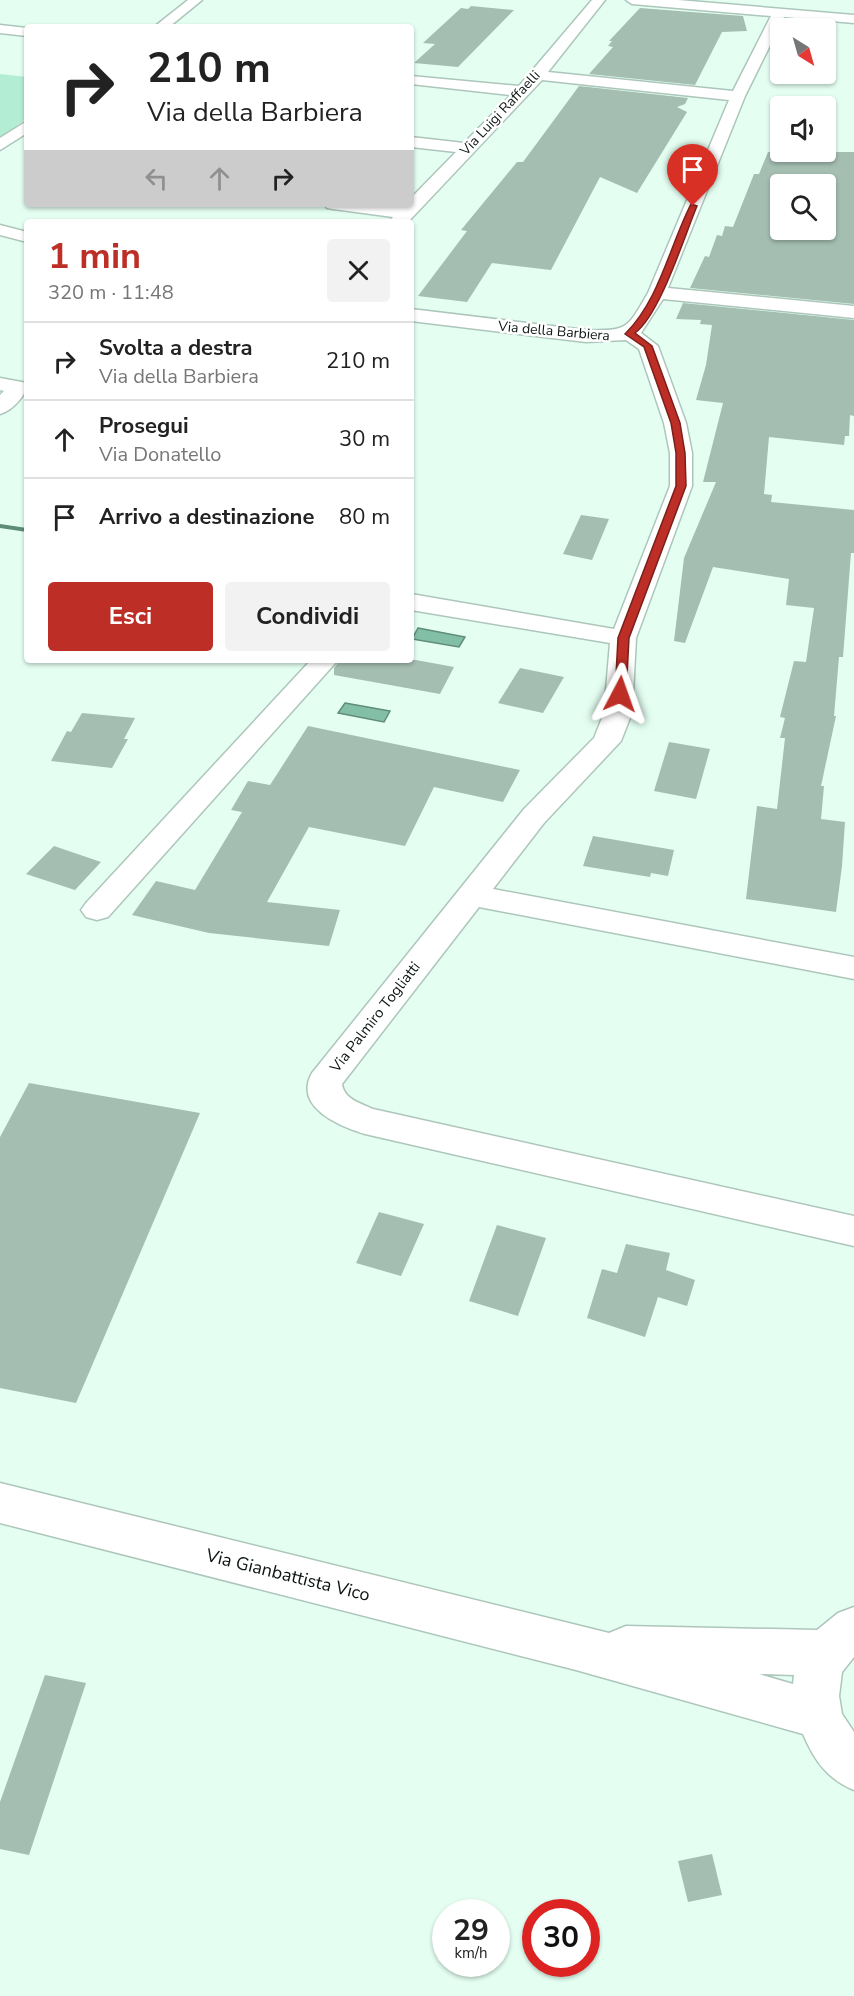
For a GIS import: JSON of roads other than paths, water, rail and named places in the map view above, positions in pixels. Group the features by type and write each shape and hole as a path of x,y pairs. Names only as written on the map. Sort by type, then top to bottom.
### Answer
{"street":[{"path":"165,24 196,0"},
{"name":"Via Luigi Raffaelli","path":"414,205 537,75 599,0"},
{"path":"632,0 854,19"},
{"name":"Via della Barbiera","path":"414,315 586,336 614,337 630,334 638,327 657,293 738,96 779,13"},
{"path":"0,29 24,32"},
{"path":"537,75 738,96"},
{"path":"414,80 520,92"},
{"path":"0,145 24,128"},
{"path":"414,142 467,148"},
{"path":"348,207 402,218"},
{"name":"Via Luigi Raffaelli","path":"402,218 412,207"},
{"path":"0,230 24,236"},
{"path":"657,293 854,312"},
{"name":"Via Palmiro Togliatti","path":"630,334 648,346 675,423 681,453 681,486 623,638 618,713 607,741 534,816 471,895 324,1082 326,1097 338,1108 365,1121 854,1231"},
{"path":"0,384 20,386 0,408"},
{"path":"414,603 623,638"},
{"path":"97,910 322,663"},
{"path":"471,895 854,968"},
{"name":"Via Gianbattista Vico","path":"0,1503 576,1647 818,1714"},
{"path":"840,1641 817,1671 814,1692 818,1714 828,1738 844,1759 854,1766"},
{"name":"Via Gianbattista Vico","path":"576,1647 840,1641"}],"waterway":[{"path":"0,526 24,530"}]}
